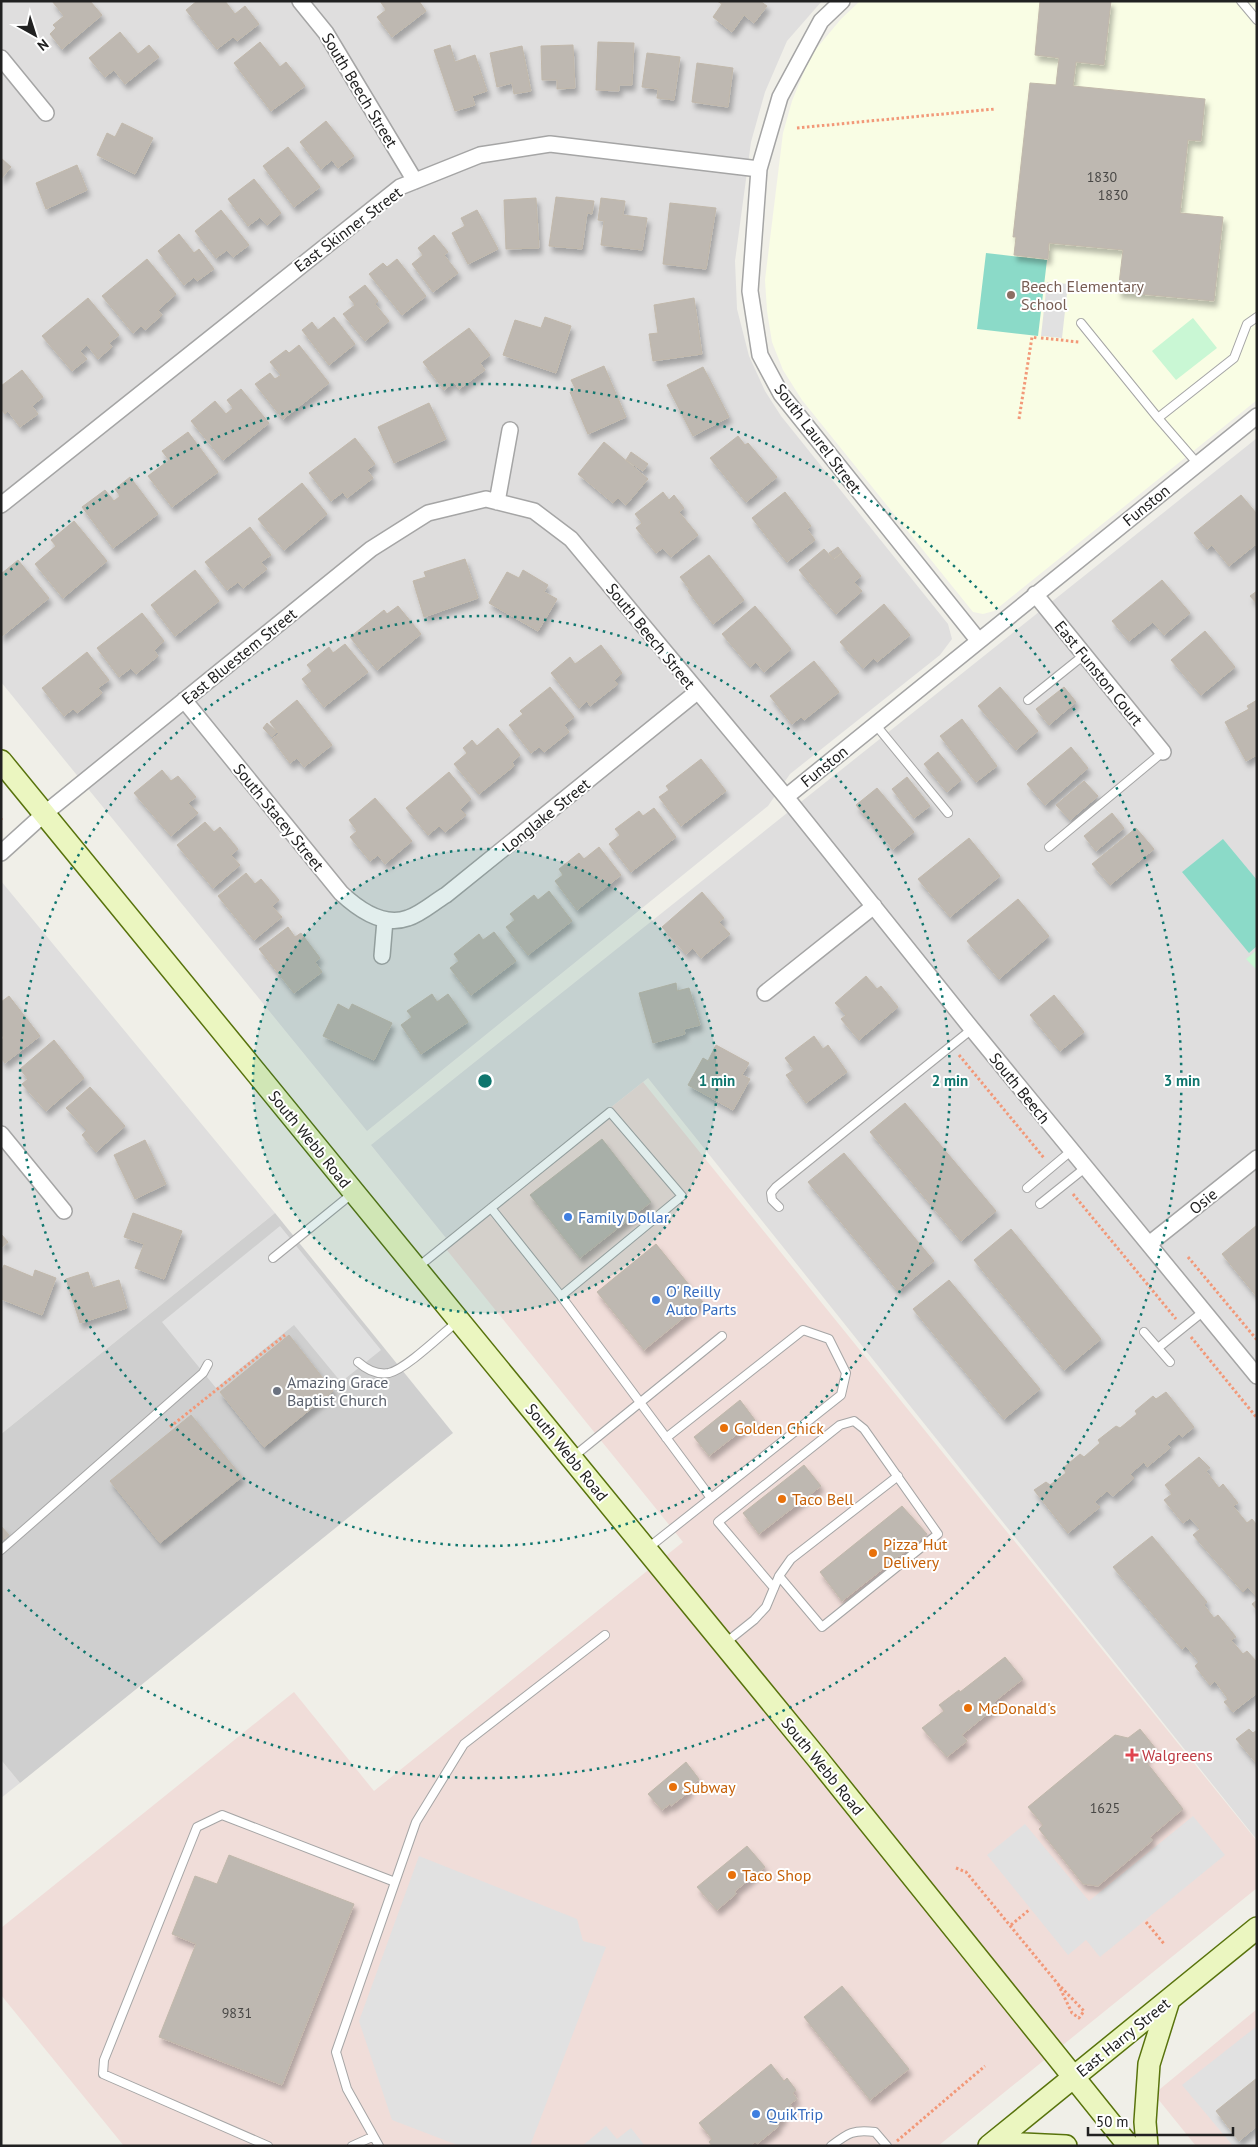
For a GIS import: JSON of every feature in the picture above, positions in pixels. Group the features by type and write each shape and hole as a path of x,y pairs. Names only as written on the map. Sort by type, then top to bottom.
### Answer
{"main road":[{"name":"South Webb Road","path":"1,761 724,1644 1129,2146"},
{"name":"East Harry Street","path":"989,2146 1257,1928"},
{"path":"1147,2146 1145,2122 1149,2064 1169,2000"},
{"path":"1007,2146 1023,2144 1066,2146"}],"street":[{"name":"South Beech Street","path":"300,1 326,34 415,181"},
{"path":"759,169 780,96 821,21 842,1"},
{"path":"1,58 46,113"},
{"name":"East Skinner Street","path":"4,497 400,187 480,155 550,144 759,169"},
{"name":"South Laurel Street","path":"759,169 750,291 760,354 781,394 978,640"},
{"name":"Funston","path":"786,797 1197,463 1255,421"},
{"path":"497,502 510,430"},
{"name":"East Bluestem Street","path":"1,853 44,814 371,549 428,512 486,499 497,502"},
{"name":"South Beech Street","path":"497,502 534,512 571,539 786,797"},
{"name":"East Funston Court","path":"1035,594 1163,752"},
{"name":"Longlake Street","path":"385,920 408,918 446,896 697,692"},
{"name":"South Stacey Street","path":"184,700 341,893 358,908 385,920"},
{"name":"South Beech","path":"786,797 1085,1168 1257,1376"},
{"path":"765,992 874,906"},
{"path":"382,956 385,920"},
{"path":"1,1134 64,1211"},
{"name":"Osie","path":"1149,1244 1257,1158"}],"lane":[{"path":"1241,1 1257,20"},
{"path":"1158,418 1234,358 1247,324 1257,317"},
{"path":"1082,323 1158,418 1197,463"},
{"path":"1028,700 1084,655"},
{"path":"875,724 948,813"},
{"path":"1049,847 1163,752"},
{"path":"779,1207 772,1200 771,1193 776,1188 972,1029"},
{"path":"416,1268 610,1112 682,1196 561,1296"},
{"path":"1027,1188 1072,1151"},
{"path":"1040,1204 1085,1168"},
{"path":"273,1258 354,1192"},
{"path":"491,1208 561,1296 711,1498"},
{"path":"1158,1348 1204,1311"},
{"path":"358,1362 372,1372 395,1371 459,1320"},
{"path":"646,1549 841,1395 846,1373 829,1340 803,1330 666,1438"},
{"path":"1144,1332 1170,1362"},
{"path":"572,1458 722,1336"},
{"path":"1,1550 204,1373 208,1364"},
{"path":"774,1588 718,1522 840,1425 854,1422 864,1429 938,1534 822,1627 779,1576"},
{"path":"724,1644 754,1620 766,1607 779,1576 792,1559 898,1476"},
{"path":"379,2146 372,2137 346,2088 336,2052 416,1822 464,1744 605,1635"},
{"path":"268,2146 103,2074 104,2060 196,1827 222,1815 395,1882"},
{"path":"831,2146 846,2135 859,2130 875,2132 887,2146"},
{"path":"352,2146 372,2137"}],"path":[{"path":"797,128 995,109"},
{"path":"1019,419 1032,337 1037,338"},
{"path":"959,1055 1052,1168"},
{"path":"1065,1184 1257,1418"},
{"path":"1188,1257 1257,1340"},
{"path":"170,1427 285,1335"},
{"path":"956,1868 966,1872 1058,1984 1084,2010 1079,2018 1072,2013 1058,1984"},
{"path":"1011,1925 1028,1910"},
{"path":"1146,1922 1165,1945"},
{"path":"890,2146 985,2066"}],"shaded area":[{"path":"1,1 822,1 787,41 765,92 751,142 735,261 737,309 749,356 765,391 781,416 948,624 952,639 940,655 790,774 768,806 367,1131 1,682"},
{"name":"Beech Elementary School","path":"860,1 1257,1 1257,400 994,611 983,614 973,612 802,400 783,370 772,342 765,280 783,133 792,101 811,55 841,19"},
{"path":"1047,282 1068,284 1062,338 1041,336"},
{"path":"1257,438 1257,1840 648,1078 446,1238 371,1145"},
{"path":"1,881 275,1213 1,1434"},
{"path":"643,1082 1257,1841 1257,1888 938,2146 124,2146 1,1995 1,1928 294,1692 374,1791 683,1542 442,1244 446,1238"},
{"path":"275,1213 453,1433 20,1783 1,1760 1,1434"},
{"path":"280,1226 381,1350 341,1382 294,1325 216,1388 162,1322"},
{"path":"1,1760 20,1783 1,1798"},
{"path":"1193,1816 1225,1855 1100,1957 1086,1940 1068,1955 987,1855 1025,1824 1089,1901"},
{"path":"419,1856 577,1919 583,1941 606,1947 530,2146 460,2146 392,2120 359,2021"},
{"path":"1257,2009 1257,2146 1196,2146 1154,2094"},
{"path":"1257,2026 1257,2146 1233,2146 1182,2085"},
{"path":"606,2126 617,2139 631,2128 645,2146 582,2146"}],"green space":[{"path":"986,253 1047,260 1038,336 977,329"},
{"path":"1193,318 1217,348 1176,380 1152,351"},
{"path":"1223,839 1257,880 1257,946 1249,953 1182,872"},
{"path":"1257,950 1257,970 1246,959"}],"building":[{"path":"52,1 90,1 102,15 62,49 50,34 56,28 53,25 64,16"},
{"path":"197,1 225,1 235,14 245,6 259,24 237,41 233,37 217,49 186,10"},
{"path":"380,1 419,1 426,11 392,37 377,17 386,10"},
{"path":"717,1 760,1 767,6 754,23 744,15 732,32 713,17 722,4"},
{"name":"Beech Elementary School","path":"1040,1 1111,1 1104,65 1076,62 1073,86 1205,99 1201,141 1188,140 1180,213 1223,217 1214,301 1118,292 1123,250 1049,243 1048,259 1014,255 1016,237 1013,237 1030,83 1056,85 1059,58 1035,55"},
{"path":"120,32 138,54 149,45 159,57 125,84 114,70 105,77 89,58"},
{"path":"260,42 280,67 286,62 305,86 271,111 234,63"},
{"path":"598,42 634,43 632,85 619,85 619,91 596,90"},
{"path":"450,45 455,62 475,55 487,91 472,96 475,105 455,111 434,50"},
{"path":"573,45 575,88 557,89 557,80 542,80 541,46"},
{"path":"522,46 531,91 514,94 512,83 497,87 490,53"},
{"path":"647,53 680,57 674,100 657,98 658,89 642,87"},
{"path":"697,63 733,68 728,107 692,102"},
{"path":"326,121 354,156 338,168 332,160 321,169 300,142"},
{"path":"122,123 153,138 135,174 97,155 107,133 115,137"},
{"path":"288,147 320,187 294,207 263,166"},
{"path":"1,158 11,167 1,179"},
{"path":"77,165 87,190 46,209 36,183"},
{"path":"254,179 281,213 267,225 260,217 248,226 228,199"},
{"path":"556,197 594,201 592,214 587,213 582,249 549,246"},
{"path":"536,198 539,248 506,249 504,200"},
{"path":"601,198 625,201 623,215 647,218 642,250 601,245 604,221 598,220"},
{"path":"670,203 716,208 706,269 663,264"},
{"path":"221,210 249,245 233,257 227,250 216,258 195,231"},
{"path":"477,210 498,249 468,264 452,233 465,226 461,218"},
{"path":"179,234 194,253 199,249 214,269 197,281 194,277 184,285 158,251"},
{"path":"434,235 448,252 444,255 458,273 433,292 412,264 423,255 418,248"},
{"path":"147,259 176,294 158,310 162,315 145,330 141,326 133,333 102,296"},
{"path":"397,259 426,296 402,315 369,274 383,263 387,267"},
{"path":"365,285 378,301 375,304 389,321 365,341 343,314 355,305 349,297"},
{"path":"88,298 119,335 109,343 112,347 98,359 87,345 80,351 87,359 72,371 42,336"},
{"path":"694,298 702,354 653,361 649,334 658,333 654,305"},
{"path":"334,317 355,344 329,365 302,330 312,322 318,330"},
{"path":"545,317 571,326 556,373 503,355 515,320 541,328"},
{"path":"469,328 490,355 480,363 485,370 459,389 454,382 444,390 423,362"},
{"path":"299,345 329,383 283,419 255,384 270,373 275,379 281,375 270,362 286,350 289,353"},
{"path":"604,366 626,417 588,434 570,392 576,390 571,380"},
{"path":"703,367 729,417 693,436 667,385"},
{"path":"22,370 43,397 32,406 38,414 20,427 8,411 5,414 1,409 1,386"},
{"path":"241,389 269,423 223,460 191,421 215,401 226,414 233,408 227,400"},
{"path":"429,403 446,439 394,463 378,427"},
{"path":"188,432 218,472 172,507 148,476 169,460 162,451"},
{"path":"738,436 745,445 748,443 777,477 746,502 710,458"},
{"path":"355,438 375,464 367,470 373,478 347,498 343,492 331,501 309,473"},
{"path":"604,442 648,479 626,505 618,498 613,503 578,474"},
{"path":"631,452 648,464 643,471 626,460"},
{"path":"130,477 158,514 113,548 82,507 105,490 114,501 120,496 115,489"},
{"path":"302,483 327,514 284,550 258,519"},
{"path":"663,492 669,500 674,495 684,508 679,512 698,535 671,557 663,548 656,553 636,528 642,523 635,514"},
{"path":"785,492 811,526 807,529 815,540 787,562 752,518"},
{"path":"1241,495 1257,514 1257,546 1255,545 1229,566 1212,545 1207,549 1194,533"},
{"path":"74,521 107,561 63,598 35,564 56,546 51,540"},
{"path":"250,527 271,555 261,562 267,569 243,588 238,582 227,590 205,562"},
{"path":"838,547 842,552 833,559 829,553"},
{"path":"824,549 834,560 842,553 861,576 854,582 862,591 836,614 799,570"},
{"path":"709,555 744,600 713,624 680,577"},
{"path":"465,559 478,598 424,617 413,581 426,577 424,572"},
{"path":"18,560 49,598 1,637 1,574"},
{"path":"195,570 219,601 175,636 151,605"},
{"path":"523,570 548,585 544,592 557,599 538,631 489,603 507,572 519,578"},
{"path":"1162,580 1190,613 1164,635 1153,622 1129,641 1112,621"},
{"path":"1257,591 1257,604 1250,596"},
{"path":"884,604 910,635 877,662 874,658 863,668 840,642"},
{"path":"398,606 421,634 377,670 350,637 384,610 387,614"},
{"path":"755,606 791,649 764,672 756,662 750,667 722,634"},
{"path":"142,613 164,641 154,650 158,656 136,674 131,668 119,677 97,648"},
{"path":"1205,631 1235,667 1201,695 1171,660"},
{"path":"345,644 368,672 324,707 302,679 312,671 307,665 329,647 333,653"},
{"path":"601,645 622,673 614,680 618,684 590,706 587,701 579,708 551,673 570,657 575,664"},
{"path":"87,652 109,680 98,688 102,693 77,713 73,709 64,716 42,688"},
{"path":"814,661 839,692 804,720 801,717 792,724 770,696"},
{"path":"550,687 574,717 564,725 569,732 544,752 539,747 531,753 509,725 523,714 520,711"},
{"path":"1000,687 1038,731 1016,750 978,706"},
{"path":"1064,687 1076,702 1049,725 1036,709"},
{"path":"297,700 332,745 304,767 297,758 290,763 272,739 279,734 270,722"},
{"path":"1257,700 1257,755 1246,761 1225,722 1249,709 1247,706"},
{"path":"962,719 997,766 976,782 940,736"},
{"path":"267,723 277,732 272,737 263,728"},
{"path":"498,728 520,755 512,762 514,766 479,794 454,764 467,753 463,748 472,740 477,746"},
{"path":"1071,747 1088,768 1045,805 1027,784"},
{"path":"938,752 961,780 947,792 924,764"},
{"path":"701,759 726,791 681,826 659,797 669,790 666,786"},
{"path":"162,770 171,781 178,776 196,797 188,803 198,813 171,836 134,793"},
{"path":"449,772 471,799 460,809 466,815 445,832 439,826 428,835 406,808"},
{"path":"907,777 930,806 914,818 892,789"},
{"path":"1084,781 1098,796 1070,820 1056,805"},
{"path":"877,788 914,832 893,849 856,805"},
{"path":"375,798 412,841 385,864 378,855 370,861 350,837 357,831 349,820"},
{"path":"654,808 676,837 631,872 609,844 620,835 615,829 639,811 643,816"},
{"path":"1112,813 1124,828 1096,851 1084,836"},
{"path":"205,822 214,832 220,827 238,849 231,855 240,865 213,888 177,845"},
{"path":"1136,828 1154,849 1110,885 1092,864"},
{"path":"969,838 1000,876 950,917 918,879"},
{"path":"599,847 621,875 577,910 555,881 563,875 559,869 579,853 584,859"},
{"path":"246,873 255,884 261,879 279,900 272,906 282,917 254,940 218,896"},
{"path":"549,891 572,921 528,955 506,927 515,920 510,914 534,895 538,900"},
{"path":"702,892 724,918 719,922 730,934 701,958 693,948 686,954 662,927"},
{"path":"1018,899 1049,936 999,979 967,941"},
{"path":"288,927 295,937 301,933 320,958 315,962 322,972 294,993 259,949"},
{"path":"494,932 516,961 471,995 450,968 459,961 454,954 479,934 483,940"},
{"path":"866,976 877,989 881,986 898,1007 859,1040 841,1019 846,1015 835,1003"},
{"path":"676,983 677,991 689,988 700,1025 684,1029 685,1034 653,1043 639,993"},
{"path":"432,994 437,1002 448,994 468,1022 421,1054 401,1025 412,1017 407,1011"},
{"path":"1054,995 1084,1032 1060,1051 1030,1015"},
{"path":"9,996 40,1036 5,1063 1,1058 1,1040 4,1038 1,1034 1,1002"},
{"path":"338,1004 349,1010 352,1004 392,1023 374,1060 323,1036"},
{"path":"814,1036 823,1049 828,1045 847,1072 806,1103 786,1075 794,1070 785,1058"},
{"path":"54,1040 84,1078 46,1111 22,1084 28,1079 20,1069"},
{"path":"716,1045 749,1063 742,1075 750,1079 733,1110 688,1085 703,1058 708,1061"},
{"path":"90,1087 125,1126 96,1152 82,1135 87,1130 66,1108"},
{"path":"905,1103 996,1211 961,1241 870,1132"},
{"path":"602,1139 651,1202 580,1258 530,1195"},
{"path":"145,1140 166,1184 135,1199 114,1155"},
{"path":"844,1153 934,1261 898,1291 808,1182"},
{"path":"133,1213 182,1231 164,1279 135,1268 144,1244 124,1237"},
{"path":"1257,1225 1257,1297 1222,1254"},
{"path":"1011,1229 1101,1339 1064,1370 974,1260"},
{"path":"1,1234 8,1242 1,1248"},
{"path":"656,1244 703,1302 644,1350 597,1292"},
{"path":"4,1265 33,1277 35,1270 56,1278 42,1315 1,1299 1,1273"},
{"path":"88,1272 93,1288 119,1280 127,1308 80,1323 66,1279"},
{"path":"949,1280 1040,1389 1004,1419 913,1309"},
{"name":"Amazing Grace Baptist Church","path":"289,1335 333,1391 264,1447 220,1392"},
{"path":"1166,1392 1194,1427 1182,1437 1179,1434 1167,1444 1170,1448 1147,1467 1144,1462 1130,1474 1134,1478 1113,1496 1107,1491 1094,1502 1100,1507 1068,1533 1034,1490 1046,1482 1050,1485 1066,1473 1063,1468 1080,1454 1084,1457 1100,1443 1098,1440 1116,1426 1120,1428 1137,1414 1135,1411 1153,1396 1156,1399"},
{"name":"Golden Chick","path":"740,1400 755,1420 709,1456 694,1437"},
{"path":"191,1415 242,1477 160,1543 110,1481"},
{"path":"1199,1457 1210,1468 1206,1471 1219,1488 1223,1484 1238,1503 1233,1506 1247,1523 1252,1519 1257,1525 1257,1597 1248,1587 1243,1592 1193,1535 1200,1529 1190,1518 1183,1523 1164,1500 1172,1494 1165,1485"},
{"name":"Taco Bell","path":"804,1465 821,1486 759,1534 743,1513"},
{"name":"Pizza Hut Delivery","path":"902,1506 927,1534 842,1601 820,1572"},
{"path":"1,1526 9,1535 1,1541"},
{"path":"1152,1536 1207,1602 1204,1605 1214,1618 1218,1615 1236,1637 1231,1640 1243,1654 1247,1651 1257,1662 1257,1693 1233,1712 1224,1702 1228,1699 1215,1681 1210,1685 1195,1666 1199,1662 1186,1646 1182,1649 1113,1567"},
{"path":"1257,1600 1257,1610 1252,1604"},
{"name":"McDonald's","path":"1005,1657 1023,1679 994,1702 997,1706 962,1735 967,1741 947,1757 922,1728 944,1711 939,1705 959,1690 960,1692"},
{"name":"Walgreens","path":"1140,1729 1156,1749 1144,1759 1183,1809 1150,1837 1153,1840 1098,1886 1083,1884 1039,1829 1043,1825 1028,1807 1115,1735 1128,1738"},
{"path":"1249,1729 1253,1733 1257,1730 1257,1764 1236,1739"},
{"path":"686,1762 699,1779 688,1788 690,1791 671,1806 670,1804 662,1810 648,1794"},
{"path":"747,1846 765,1867 735,1891 736,1894 717,1910 697,1887"},
{"path":"229,1855 354,1904 282,2085 159,2037 196,1944 172,1934 195,1876 217,1884"},
{"path":"842,1986 909,2069 870,2100 804,2017"},
{"path":"771,2064 784,2081 787,2078 796,2090 793,2093 797,2099 790,2104 792,2106 782,2115 784,2118 777,2124 779,2126 757,2144 755,2142 750,2146 712,2146 709,2142 712,2139 699,2123"},
{"path":"1257,2078 1257,2126 1239,2141 1216,2111"}],"place":[{"name":"Beech Elementary School","path":"1011,295"},
{"name":"Family Dollar","path":"568,1217"},
{"name":"O' Reilly Auto Parts","path":"656,1300"},
{"name":"Amazing Grace Baptist Church","path":"277,1391"},
{"name":"Golden Chick","path":"724,1428"},
{"name":"Taco Bell","path":"782,1499"},
{"name":"Pizza Hut Delivery","path":"873,1553"},
{"name":"McDonald's","path":"968,1708"},
{"name":"Walgreens","path":"1132,1755"},
{"name":"Subway","path":"673,1787"},
{"name":"Taco Shop","path":"732,1875"},
{"name":"QuikTrip","path":"756,2114"}]}
